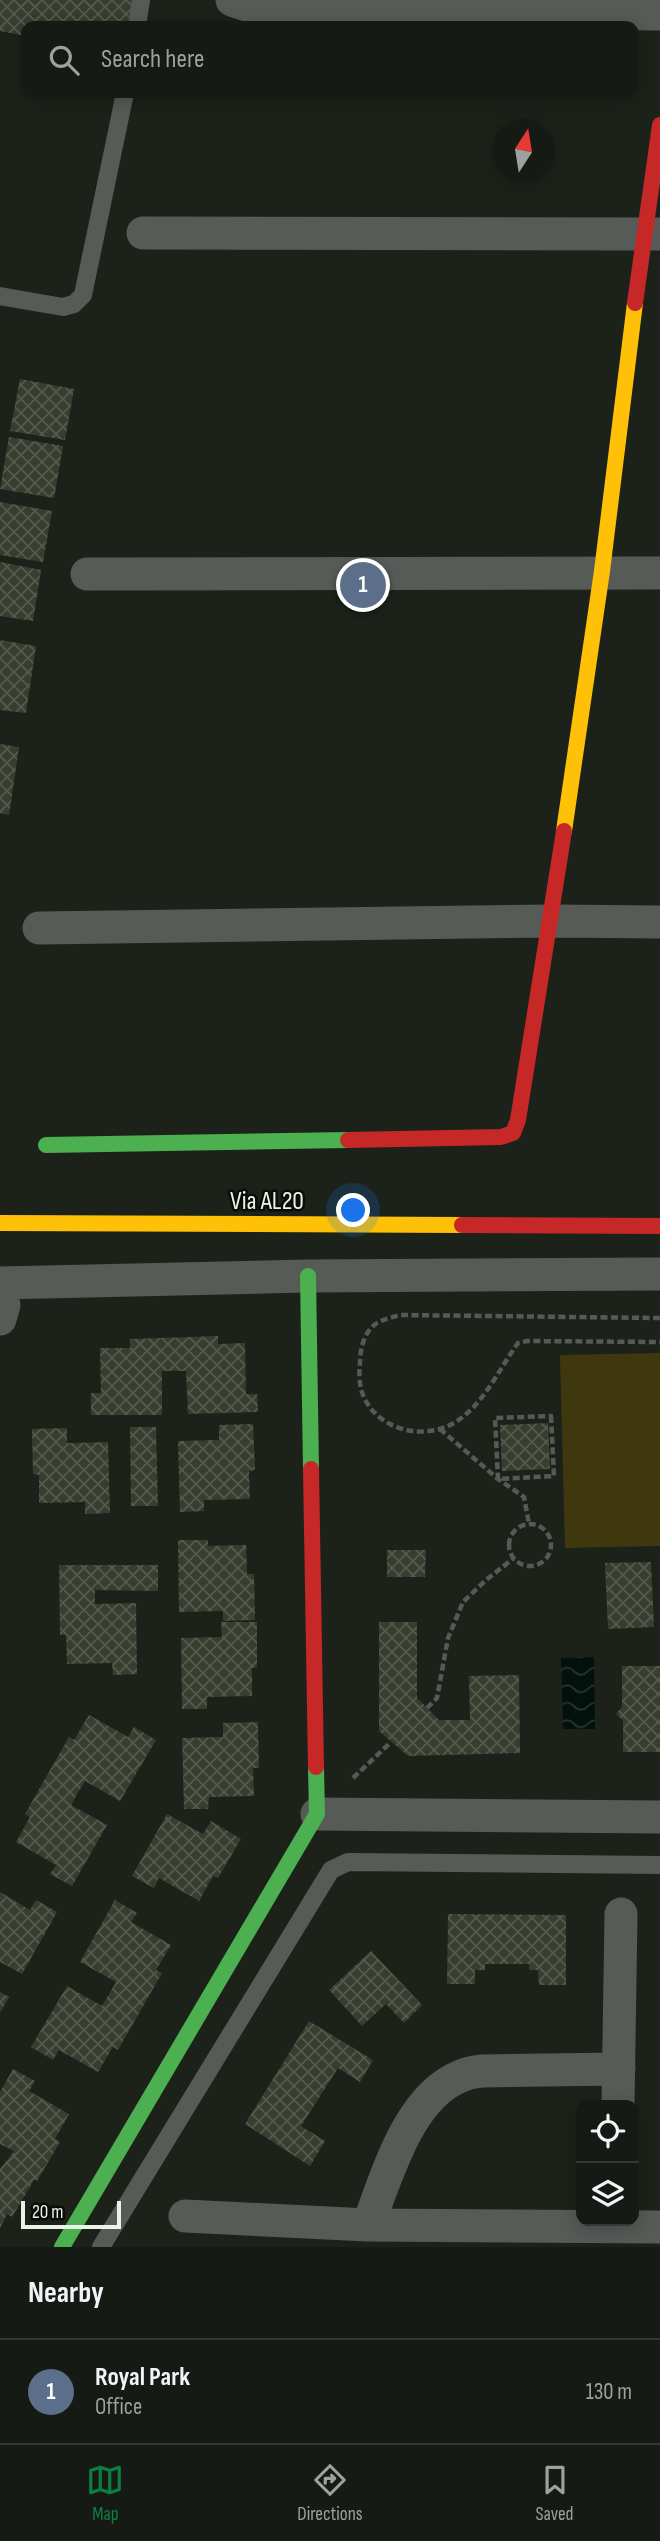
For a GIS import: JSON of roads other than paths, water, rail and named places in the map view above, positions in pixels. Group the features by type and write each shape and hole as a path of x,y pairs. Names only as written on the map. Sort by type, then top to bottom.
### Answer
{"street":[{"path":"232,0 262,10 660,14"},
{"path":"46,1144 501,1137 513,1133 518,1120 551,921 651,234 660,125"},
{"path":"143,233 651,234"},
{"path":"87,574 660,573"},
{"path":"39,928 660,922"},
{"name":"Via AL20","path":"0,1223 660,1226"},
{"path":"1,1300 37,1284 308,1276 660,1274"},
{"path":"62,2247 317,1814 308,1276"},
{"path":"317,1814 660,1817"},
{"path":"618,2100 621,1913"},
{"path":"368,2225 401,2144 416,2115 430,2096 444,2086 461,2076 482,2071 619,2069"},
{"path":"185,2216 368,2225 576,2223"},
{"path":"639,2225 660,2227"}],"lane":[{"path":"138,21 141,0"},
{"path":"0,296 63,307 74,304 83,295 124,98"},
{"path":"101,2247 331,1870 348,1862 660,1865"}],"water":[{"path":"594,1657 595,1729 563,1729 561,1658"}],"place":[{"name":"Royal Park","path":"363,585"}]}
